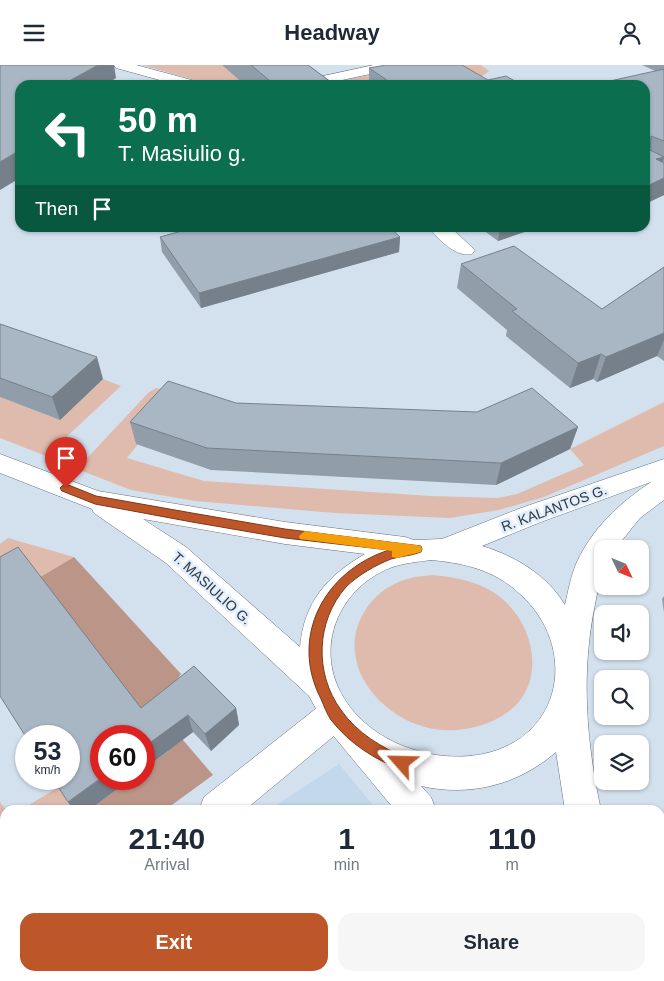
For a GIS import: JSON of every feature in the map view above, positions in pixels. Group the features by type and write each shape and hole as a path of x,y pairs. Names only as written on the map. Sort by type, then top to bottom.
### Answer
{"main road":[{"path":"121,65 176,80"},
{"path":"323,80 392,65"},
{"path":"444,232 465,250"},
{"name":"T. MASIULIO G.","path":"0,463 95,500 285,533 416,549"},
{"name":"R. KALANTOS G.","path":"446,549 531,515 664,468"},
{"name":"R. KALANTOS G.","path":"582,805 575,776 571,691 571,657 580,604 592,561 617,525 631,510 664,487"},
{"name":"T. MASIULIO G.","path":"95,500 176,555 338,713"},
{"name":"R. KALANTOS G.","path":"414,805 338,713 314,657 317,630 327,605 343,583 364,567 389,555 416,549 446,549 475,555 502,566 528,583 548,604 563,629 571,657"},
{"name":"R. KALANTOS G.","path":"338,713 386,757 418,770 454,775 488,771 518,759 544,741 561,717 571,691"},
{"path":"223,805 338,713"}],"shaded area":[{"path":"142,65 222,65 264,80 195,80"},
{"path":"415,65 481,65 489,71 477,80 346,80"},
{"path":"103,379 121,386 46,456 0,438 0,397 60,420"},
{"path":"156,388 179,393 127,458 204,481 431,496 497,498 517,494 584,465 570,449 664,402 664,446 544,497 499,510 450,518 335,513 195,501 131,490 77,469 148,393"},
{"path":"8,538 74,557 37,579 0,583 0,544"},
{"path":"74,557 181,674 163,699 171,726 213,775 172,805 96,805 116,790 155,790 155,761 168,751 155,734 155,725 148,725 37,579"},
{"path":"433,575 468,581 493,592 513,609 529,640 532,657 531,674 526,690 517,704 502,716 475,727 455,730 435,729 406,720 375,696 364,680 357,663 355,644 358,625 372,601 387,588 399,582 414,577"},
{"path":"339,764 373,805 277,805"},
{"path":"54,790 62,790 72,805 29,805"}],"building":[{"path":"0,65 98,65 71,80 15,80 15,153 0,162"},
{"path":"251,65 308,65 328,80 269,80"},
{"path":"386,65 462,65 488,80 387,80 369,68"},
{"path":"664,69 664,141 651,136 650,150 650,80 614,80"},
{"path":"506,76 513,80 488,80"},
{"path":"650,150 664,157 656,159 664,163 664,178 650,185"},
{"path":"178,232 394,232 400,237 199,293 160,237"},
{"path":"514,246 602,309 664,267 664,333 606,357 601,354 578,363 512,311 517,309 461,264"},
{"path":"0,324 97,357 52,397 0,378"},
{"path":"168,381 236,403 477,412 532,388 578,427 501,463 207,448 130,422"},
{"path":"18,547 141,708 194,666 236,708 205,734 188,715 155,739 155,725 90,725 90,786 68,802 60,790 80,790 80,725 18,725 0,696 0,557"}],"slow traffic":[{"path":"305,536 416,549 397,553"}],"route":[{"path":"66,488 95,500 192,518 285,533 416,549 389,555 364,567 343,583 327,605 317,630 314,657 321,686 335,714 358,738 386,757 402,763"}]}
